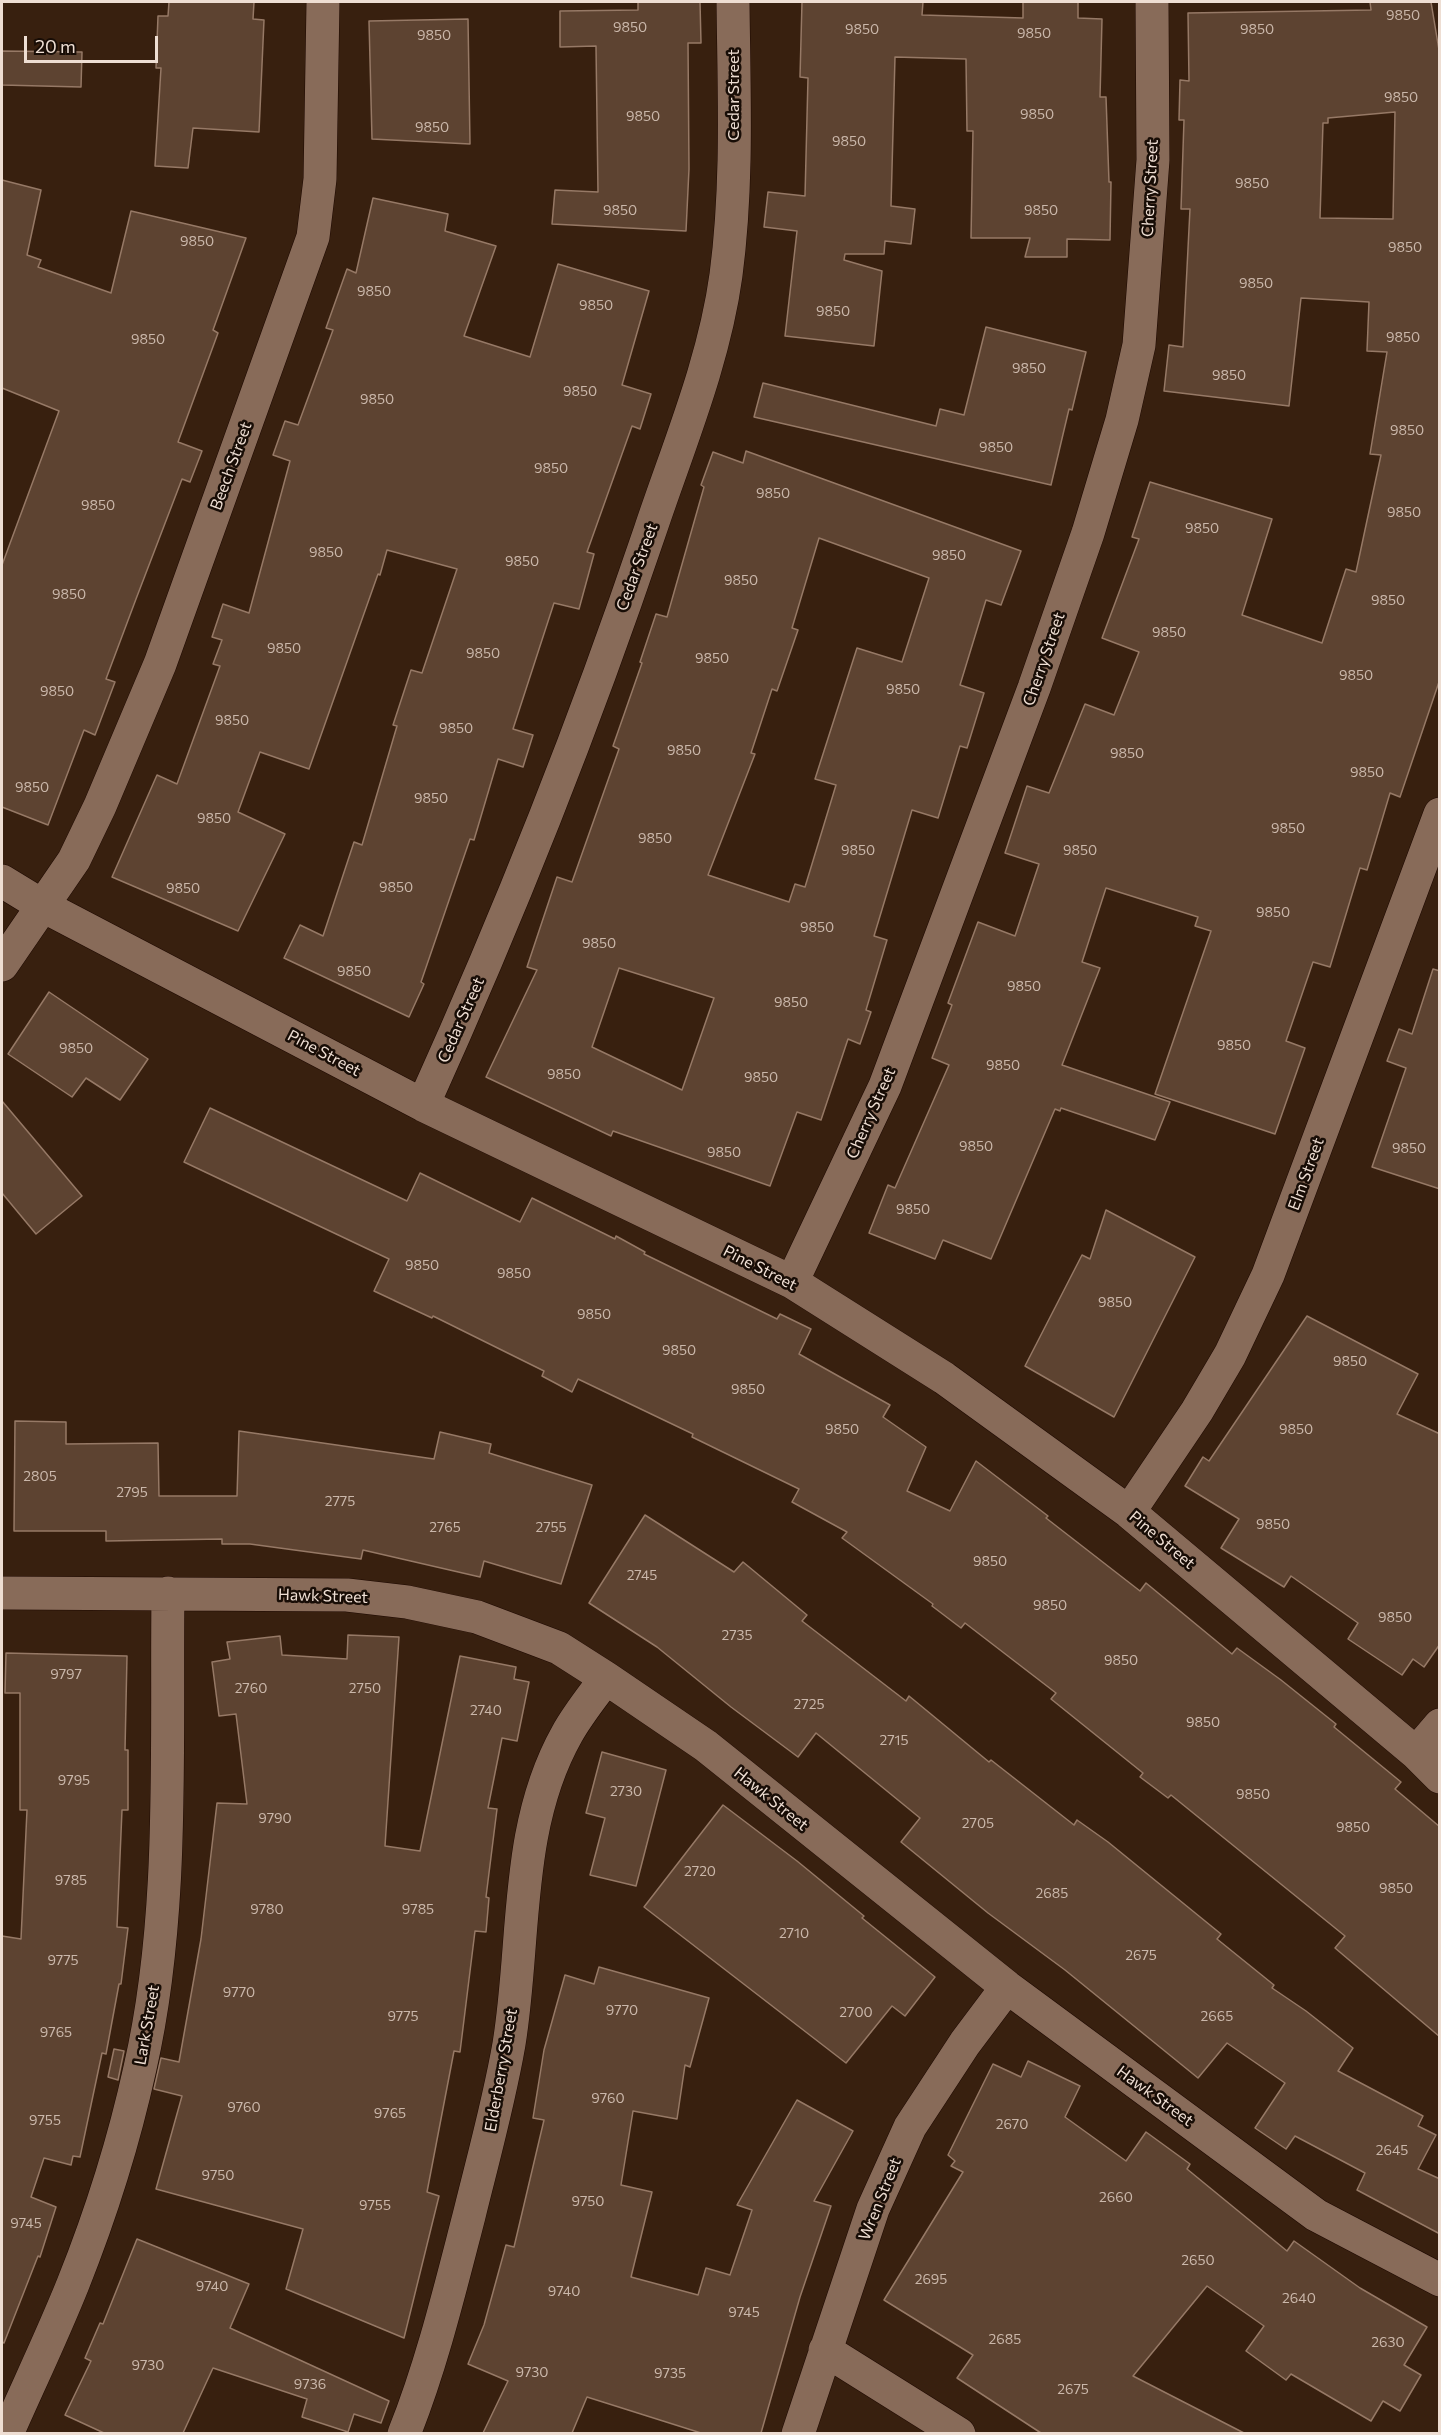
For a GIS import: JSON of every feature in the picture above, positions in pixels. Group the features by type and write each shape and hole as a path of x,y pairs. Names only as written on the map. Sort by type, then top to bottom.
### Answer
{"street":[{"name":"Beech Street","path":"2,965 74,860 100,806 160,664 313,237 320,179 323,2"},
{"name":"Cedar Street","path":"423,1105 476,988 525,870 636,571 707,362 726,277 734,190 734,2"},
{"name":"Cherry Street","path":"792,1282 885,1086 1034,688 1088,533 1122,420 1139,345 1151,183 1152,2"},
{"name":"Elm Street","path":"1129,1512 1197,1411 1225,1364 1268,1275 1427,885 1440,814"},
{"name":"Pine Street","path":"2,881 43,906 423,1105 792,1282 944,1378 1129,1512 1416,1753 1440,1778"},
{"name":"Hawk Street","path":"2,1593 347,1595 407,1602 477,1617 559,1648 706,1746 1007,1987 1316,2215 1440,2280"},
{"name":"Lark Street","path":"7,2433 73,2284 99,2213 140,2067 155,1983 165,1869 168,1593"},
{"name":"Elderberry Street","path":"404,2433 418,2399 455,2271 500,2087 509,2043 526,1870 534,1825 545,1785 567,1734 606,1678"},
{"path":"1416,1753 1440,1725"},
{"name":"Wren Street","path":"798,2433 873,2209 910,2127 965,2043 1007,1987"},
{"path":"825,2350 959,2433"}],"building":[{"path":"169,2 254,2 253,19 264,20 259,132 193,128 188,168 155,166 161,68 156,68 158,16 168,16"},
{"path":"638,2 700,2 701,43 688,43 689,169 686,231 552,224 555,190 598,192 596,46 560,47 560,11 638,10"},
{"path":"802,2 923,2 922,15 1023,18 1023,2 1078,2 1078,18 1102,19 1100,97 1106,97 1109,182 1111,182 1110,240 1067,239 1067,257 1025,257 1030,238 971,238 973,131 967,131 966,59 895,57 891,206 915,209 911,244 885,241 884,254 845,254 844,260 882,271 874,346 785,336 797,231 764,227 768,192 805,196 808,78 800,77"},
{"path":"1370,2 1431,2 1440,56 1440,679 1400,797 1390,793 1367,870 1360,868 1330,967 1313,962 1286,1041 1305,1048 1275,1134 1155,1094 1211,931 1195,926 1198,917 1106,888 1082,962 1100,968 1062,1065 1170,1102 1155,1140 1061,1108 1060,1111 1055,1109 991,1259 943,1240 935,1259 869,1233 888,1185 895,1188 949,1065 932,1058 952,1005 948,1003 978,922 1015,936 1039,864 1005,853 1027,786 1049,793 1085,704 1114,715 1139,652 1102,638 1139,539 1132,537 1150,482 1272,519 1242,615 1322,643 1346,569 1356,572 1381,455 1370,454 1387,352 1367,351 1369,302 1301,298 1289,406 1164,391 1169,345 1183,347 1190,209 1181,209 1184,120 1179,120 1180,80 1189,81 1188,13 1371,10","holes":["1395,112 1393,219 1320,218 1323,123 1328,123 1328,118"]},
{"path":"468,19 470,144 372,139 369,21"},
{"path":"2,51 82,52 81,87 2,85"},
{"path":"2,180 41,190 27,255 41,260 38,267 111,293 131,211 246,238 213,330 218,333 178,442 202,451 190,482 182,479 136,599 106,679 115,682 95,735 84,730 48,825 2,807 2,565 59,411 2,388"},
{"path":"373,198 448,214 445,231 496,246 464,336 530,357 558,264 649,291 622,385 651,394 640,429 632,426 587,552 594,554 579,609 554,603 513,729 533,735 523,767 498,759 474,840 470,839 421,982 424,984 409,1017 284,958 300,925 323,936 354,842 362,845 397,726 393,725 411,670 422,673 457,569 387,550 309,769 260,752 238,812 285,834 238,931 112,877 157,775 177,784 220,666 213,664 222,640 212,637 223,604 249,613 290,461 273,455 285,421 298,425 333,330 326,328 347,269 356,273"},
{"path":"986,327 1086,352 1072,410 1069,409 1051,485 754,417 763,383 936,426 940,409 964,415"},
{"path":"746,451 1021,551 1001,605 986,600 960,685 984,693 967,748 960,746 938,818 912,810 874,936 887,940 866,1010 871,1012 860,1044 848,1039 821,1120 797,1112 770,1186 613,1131 611,1136 486,1077 537,970 527,967 557,877 572,882 619,749 613,746 642,663 640,662 656,614 667,617 704,487 701,485 713,452 743,463","holes":["819,538 929,578 902,662 857,648 815,779 836,785 805,887 795,884 789,902 708,875 755,754 751,753 772,689 777,691 798,630 792,628","619,968 714,998 682,1090 592,1047"]},
{"path":"1433,969 1440,971 1440,1189 1372,1167 1406,1068 1387,1061 1399,1029 1412,1034"},
{"path":"49,992 148,1059 120,1100 86,1078 72,1097 8,1054"},
{"path":"2,1101 82,1196 36,1234 2,1193"},
{"path":"210,1108 407,1201 420,1173 520,1222 532,1198 615,1239 616,1236 645,1252 644,1254 777,1319 780,1314 811,1329 799,1354 890,1405 883,1417 926,1447 907,1491 950,1511 976,1461 1140,1591 1146,1583 1232,1654 1237,1648 1281,1680 1336,1724 1334,1727 1401,1782 1395,1789 1440,1827 1440,2037 1335,1948 1345,1936 1171,1795 1168,1798 1140,1777 1143,1773 1051,1699 1056,1693 965,1623 961,1628 932,1606 933,1604 842,1538 847,1532 792,1502 799,1489 692,1437 693,1434 578,1379 572,1392 542,1376 544,1371 433,1316 432,1318 374,1291 389,1259 184,1162"},
{"path":"1106,1210 1195,1257 1114,1417 1025,1366 1082,1255 1090,1259"},
{"path":"1307,1316 1418,1374 1397,1414 1440,1434 1440,1644 1424,1667 1413,1659 1402,1675 1348,1639 1358,1623 1291,1576 1284,1587 1221,1548 1239,1519 1185,1486 1203,1457 1209,1461"},
{"path":"15,1421 66,1422 66,1444 158,1443 159,1496 237,1496 239,1431 434,1459 440,1432 491,1444 489,1453 592,1485 561,1584 484,1561 480,1577 363,1550 361,1559 250,1544 222,1544 222,1539 106,1541 106,1531 14,1531"},
{"path":"645,1515 734,1572 743,1562 807,1615 802,1621 906,1701 909,1696 989,1762 991,1760 1074,1825 1077,1820 1108,1842 1221,1934 1217,1939 1274,1985 1272,1988 1353,2048 1338,2071 1423,2116 1418,2126 1436,2135 1418,2169 1440,2179 1440,2234 1357,2190 1365,2173 1295,2136 1286,2149 1255,2128 1285,2083 1227,2043 1198,2078 1065,1970 988,1913 901,1842 920,1818 816,1733 798,1757 657,1647 589,1603"},
{"path":"348,1635 399,1637 385,1846 420,1851 460,1656 516,1667 514,1679 529,1682 517,1741 502,1738 488,1808 497,1809 486,1897 489,1898 486,1932 475,1931 460,2052 454,2051 427,2192 439,2196 404,2338 286,2289 303,2229 156,2189 182,2096 154,2089 161,2058 179,2062 201,1939 217,1803 247,1804 236,1714 219,1716 212,1662 230,1659 227,1642 280,1636 282,1655 347,1659"},
{"path":"6,1653 127,1656 125,1750 128,1750 128,1810 122,1810 117,1927 128,1928 121,1984 119,1984 106,2054 102,2053 80,2157 73,2156 71,2165 44,2158 31,2197 56,2207 40,2257 38,2256 4,2343 2,2342 2,1936 21,1939 27,1810 20,1810 20,1693 5,1693"},
{"path":"602,1752 666,1770 636,1886 590,1875 605,1818 586,1813"},
{"path":"723,1805 797,1861 864,1916 862,1918 935,1977 905,2016 892,2006 846,2063 644,1907"},
{"path":"599,1967 709,1998 690,2067 685,2065 677,2119 633,2111 621,2185 652,2192 631,2277 698,2295 706,2268 730,2275 752,2210 737,2205 797,2100 853,2131 814,2201 831,2206 800,2297 761,2433 701,2433 587,2397 572,2433 483,2433 508,2381 468,2364 484,2325 506,2245 514,2247 544,2120 533,2118 544,2050 565,1975 594,1984"},
{"path":"114,2049 124,2051 118,2080 108,2077"},
{"path":"1028,2061 1080,2086 1065,2117 1126,2161 1146,2132 1190,2164 1187,2169 1287,2251 1294,2241 1360,2288 1427,2327 1404,2365 1421,2375 1400,2411 1383,2401 1371,2421 1291,2374 1286,2380 1246,2351 1264,2326 1207,2286 1133,2376 1244,2433 1041,2433 957,2378 973,2355 884,2300 963,2172 951,2166 955,2161 948,2155 993,2064 1021,2077"},
{"path":"137,2239 249,2284 230,2328 389,2401 381,2423 354,2414 348,2432 302,2417 307,2399 213,2368 183,2433 104,2433 65,2415 91,2361 85,2358 100,2323 103,2324"}]}
